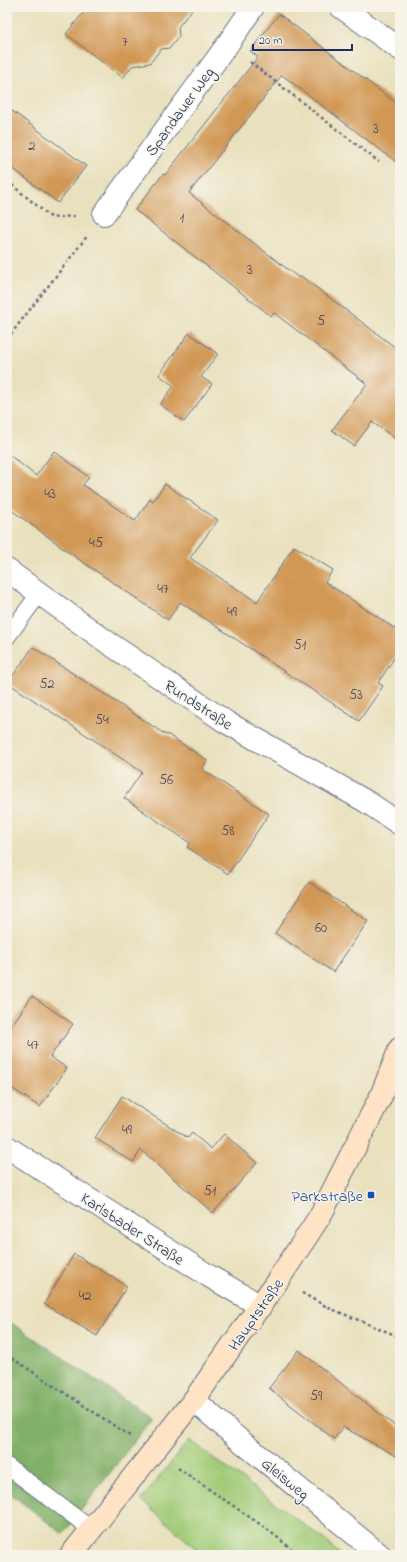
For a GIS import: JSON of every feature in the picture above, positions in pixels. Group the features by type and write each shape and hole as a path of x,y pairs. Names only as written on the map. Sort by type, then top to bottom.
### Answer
{"main road":[{"name":"Hauptstraße","path":"71,1555 194,1400 261,1306 320,1216 381,1096 400,1048"}],"street":[{"name":"Spandauer Weg","path":"104,214 253,7"},
{"path":"341,7 400,49"},
{"name":"Rundstraße","path":"7,570 106,642 226,722 367,802 400,824"},
{"name":"Karlsbader Straße","path":"7,1147 209,1276 261,1306"},
{"name":"Gleisweg","path":"194,1400 236,1437 380,1555"}],"lane":[{"path":"7,637 39,594"},
{"path":"7,1466 91,1529"}],"path":[{"path":"227,45 379,162"},
{"path":"7,182 52,218 104,214"},
{"path":"7,339 104,214"},
{"path":"278,1280 329,1308 400,1337"},
{"path":"7,1355 154,1451 267,1529 299,1555"}],"green space":[{"path":"7,1320 152,1418 63,1534 7,1491"},
{"path":"189,1440 325,1540 341,1555 203,1555 141,1500"}],"building":[{"path":"88,7 194,7 178,27 179,36 170,48 161,49 150,63 132,66 123,78 66,34"},
{"path":"279,14 400,106 400,165 282,75 189,193 299,278 301,276 400,351 400,442 372,422 354,446 332,430 367,384 274,313 271,316 135,210 163,174 165,175 258,57 250,51"},
{"path":"7,107 86,166 58,203 7,164"},
{"path":"189,333 218,354 201,377 212,384 184,422 160,404 174,386 159,375"},
{"path":"54,451 89,477 83,485 135,521 150,499 153,501 165,484 218,520 190,558 257,602 294,546 333,570 325,582 400,632 400,649 378,683 383,686 359,721 180,602 168,620 58,545 7,507 7,453 36,476"},
{"path":"33,647 166,735 167,734 207,760 202,769 269,814 228,874 187,847 190,843 124,798 142,772 8,683"},
{"path":"309,882 368,921 333,972 275,933"},
{"path":"32,996 73,1024 50,1057 67,1068 40,1107 7,1085 7,1032"},
{"path":"122,1096 188,1138 192,1133 211,1149 224,1134 257,1163 213,1213 141,1150 133,1162 95,1138"},
{"path":"74,1254 127,1286 97,1336 44,1304"},
{"path":"299,1350 400,1430 400,1458 343,1427 334,1439 269,1388"}],"place":[{"name":"Parkstraße","path":"371,1195"}]}
